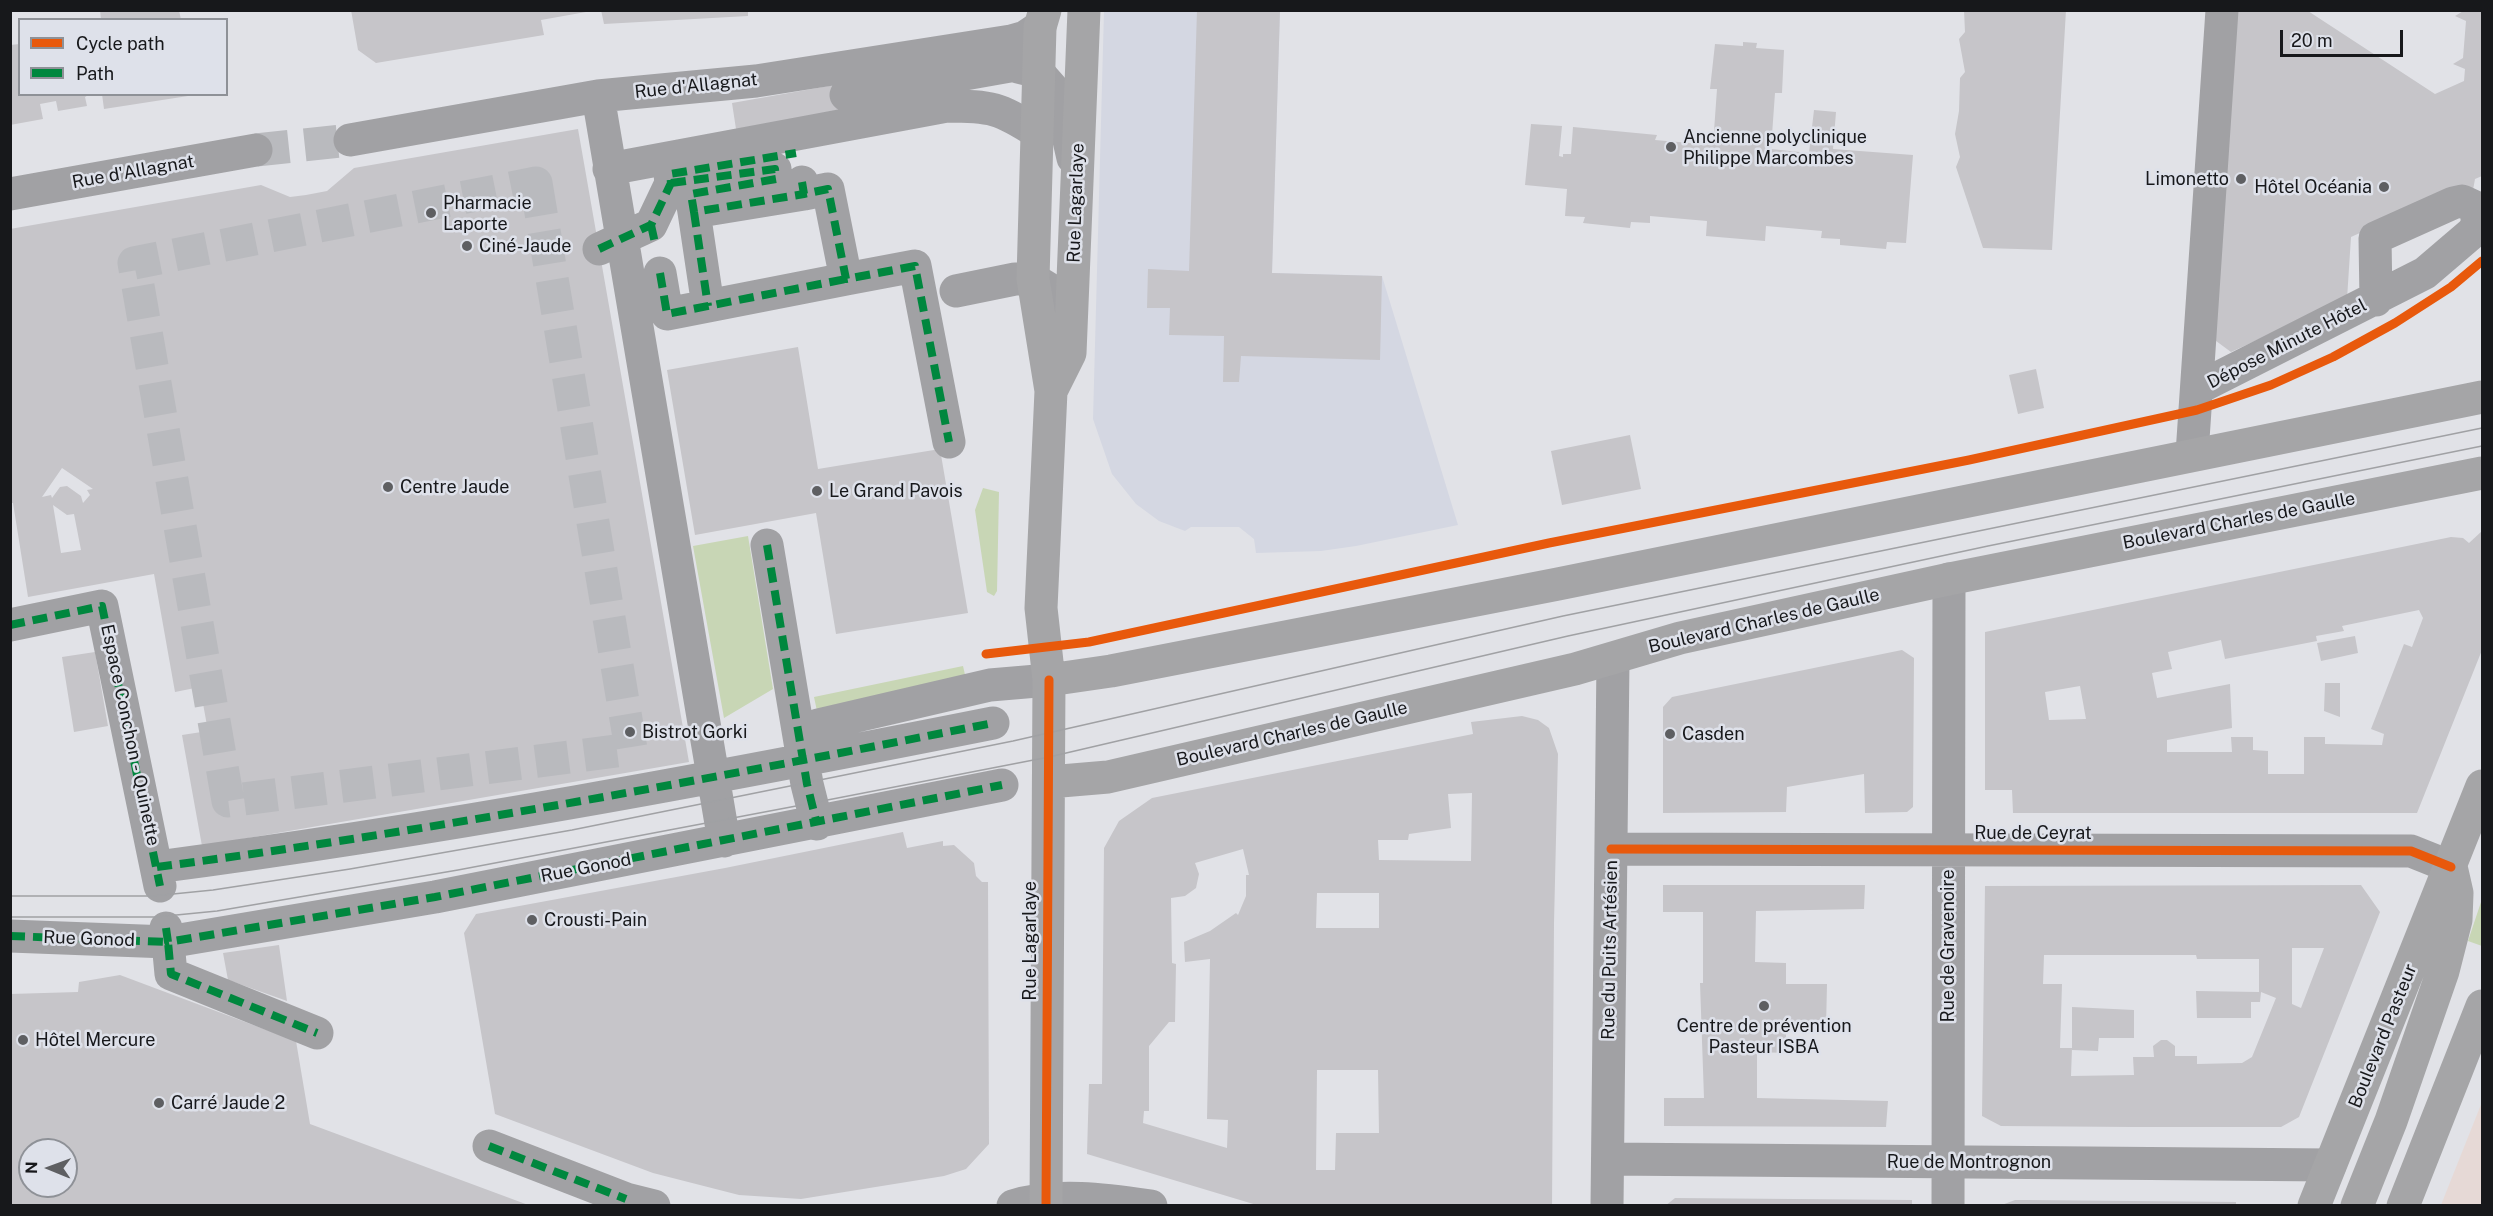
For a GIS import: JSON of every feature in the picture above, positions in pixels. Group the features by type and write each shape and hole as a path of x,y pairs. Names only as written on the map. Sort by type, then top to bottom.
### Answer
{"main road":[{"name":"Rue Lagarlaye","path":"1051,391 1070,353 1084,10"},
{"name":"Rue Lagarlaye","path":"1043,19 1024,69 1037,132 1033,279 1051,391 1041,608 1049,680 1046,1203"},
{"path":"1049,680 1111,671 1558,584 2482,397"},
{"name":"Boulevard Charles de Gaulle","path":"1049,782 1108,777 1613,659 1680,638 1949,579 2482,472"},
{"name":"Boulevard Pasteur","path":"2314,1206 2482,786"},
{"name":"Boulevard Pasteur","path":"2357,1206 2391,1121 2444,971 2456,920 2457,893 2451,867"},
{"path":"2403,1206 2482,1006"}],"street":[{"path":"2192,454 2222,10"},
{"name":"Rue d'Allagnat","path":"350,140 597,96 756,81 1011,41 1024,37 1043,19"},
{"path":"846,95 1024,69 1059,96 1077,174"},
{"path":"597,96 609,169 610,244 724,841"},
{"path":"609,169 947,106 986,106 1007,112 1037,132"},
{"name":"Rue d'Allagnat","path":"10,194 256,150"},
{"path":"671,183 775,169 777,179 691,194 708,306"},
{"path":"846,279 828,189 801,176 670,174 671,183 655,247 667,314 915,266 949,442"},
{"path":"694,212 801,176"},
{"path":"610,244 655,247"},
{"path":"956,291 1015,279 1033,279 1059,295 1070,353"},
{"name":"Dépose Minute Hôtel","path":"2198,388 2376,300"},
{"path":"767,545 803,761 817,824"},
{"name":"Rue de Gravenoire","path":"1948,1206 1949,579"},
{"name":"Espace Conchon - Quinette","path":"10,625 102,606 159,877 285,850 712,778"},
{"name":"Rue du Puits Artésien","path":"1607,1206 1613,659"},
{"path":"818,725 990,685 1049,680"},
{"path":"712,778 993,723"},
{"name":"Rue Gonod","path":"10,936 167,935 435,897 817,824 1002,785"},
{"name":"Rue de Ceyrat","path":"1611,849 2410,851 2451,867"},
{"path":"167,935 171,974 317,1033"},
{"path":"489,1146 640,1203"},
{"name":"Rue de Montrognon","path":"1608,1159 2330,1165"},
{"path":"1013,1206 1026,1201 1046,1203 1091,1198 1151,1206"}],"shaded area":[{"path":"1104,11 1280,11 1272,273 1382,276 1458,525 1321,551 1256,553 1254,539 1239,527 1191,527 1185,531 1159,521 1136,504 1112,474 1093,419"},
{"path":"2482,1102 2482,1205 2441,1205"}],"green space":[{"path":"983,488 999,492 997,591 994,596 987,592 975,510"},
{"path":"748,536 773,689 724,718 693,546"},
{"path":"963,666 966,679 817,711 814,697"},
{"path":"2482,899 2482,946 2468,941"}],"building":[{"path":"100,10 179,10 181,18 101,18"},
{"path":"351,10 586,10 586,12 541,20 544,35 376,63 358,50"},
{"path":"601,10 748,10 748,16 604,24"},
{"path":"1197,10 1280,10 1272,273 1382,276 1380,360 1241,356 1239,382 1223,382 1224,336 1169,335 1170,308 1147,308 1148,269 1189,271"},
{"path":"1964,10 2066,10 2052,250 1983,248 1956,167 1960,157 1955,134 1959,111 1960,78 1965,72 1959,39 1965,32"},
{"path":"2233,10 2308,11 2435,94 2464,81 2465,69 2453,64 2463,58 2466,21 2455,16 2465,10 2482,10 2482,176 2475,179 2473,190 2465,185 2351,237 2347,299 2231,352 2212,338"},
{"name":"Ancienne polyclinique Philippe Marcombes","path":"1743,42 1757,43 1756,48 1784,50 1782,93 1775,93 1771,149 1809,153 1814,110 1836,112 1833,149 1913,155 1906,243 1887,242 1886,249 1840,245 1840,239 1821,238 1822,231 1766,226 1765,241 1706,236 1707,221 1650,216 1650,223 1631,222 1630,228 1583,223 1585,217 1565,216 1567,189 1525,185 1531,124 1562,126 1559,156 1563,157 1563,154 1571,154 1573,127 1657,135 1655,140 1713,145 1717,89 1710,89 1715,44 1743,46"},
{"path":"18,44 18,96 87,96 87,106 58,111 56,101 40,104 43,119 10,125 10,45"},
{"path":"840,84 845,111 736,129 732,103"},
{"path":"102,96 188,96 104,109"},
{"name":"Centre Jaude","path":"578,129 689,762 202,846 182,735 208,731 200,687 175,692 154,574 28,597 13,503 10,503 10,229 261,185 290,197 306,195 327,191 354,168","holes":["62,468 93,489 87,490 90,495 83,503 81,496 67,486 60,487 52,498 51,495 42,497","53,505 67,515 74,514 81,550 61,553"]},
{"name":"Le Grand Pavois","path":"798,347 818,469 940,449 968,613 836,634 816,513 695,535 667,370"},
{"path":"2036,369 2044,408 2018,414 2009,375"},
{"path":"1630,435 1641,489 1562,505 1551,451"},
{"path":"2482,531 2482,650 2417,813 2013,813 2012,790 1985,790 1985,632 2451,537 2463,538 2469,543","holes":["2419,610 2423,618 2412,647 2404,644 2371,729 2384,734 2382,745 2325,744 2325,737 2304,737 2304,774 2268,774 2268,751 2253,750 2253,737 2231,737 2232,752 2167,752 2167,740 2232,728 2230,684 2157,698 2152,673 2172,669 2168,652 2221,640 2225,659 2317,641 2316,636 2344,631 2342,626","2080,686 2086,719 2049,720 2045,692"]},
{"path":"2355,636 2358,653 2321,661 2317,643"},
{"path":"1902,650 1914,658 1913,807 1907,812 1865,813 1864,774 1787,787 1786,812 1663,813 1663,707 1672,697"},
{"path":"95,652 108,726 74,732 62,657"},
{"path":"2325,683 2340,683 2340,717 2324,711"},
{"path":"1522,716 1538,720 1549,728 1558,754 1552,1206 1260,1206 1087,1154 1089,1084 1102,1084 1104,848 1119,821 1152,798 1473,734 1471,722","holes":["1472,793 1471,861 1379,860 1378,840 1408,840 1409,834 1451,828 1448,794","1243,849 1249,875 1246,875 1246,896 1238,915 1236,913 1210,931 1184,942 1185,962 1210,959 1207,1119 1228,1120 1227,1148 1143,1123 1144,1111 1149,1111 1149,1046 1169,1022 1175,1022 1176,964 1172,963 1171,898 1185,896 1196,888 1199,874 1195,863","1317,893 1379,893 1379,928 1316,928","1317,1070 1378,1070 1379,1133 1336,1133 1335,1170 1316,1170"]},
{"path":"903,832 907,848 943,841 943,846 954,845 974,863 976,876 982,882 988,882 989,1144 966,1169 944,1176 801,1199 739,1195 653,1173 495,1114 464,933 476,914"},
{"name":"Centre de prévention Pasteur ISBA","path":"1663,885 1865,885 1864,909 1756,911 1755,962 1786,963 1786,984 1827,984 1826,1028 1786,1028 1786,1053 1757,1052 1757,1098 1888,1101 1886,1127 1664,1126 1664,1098 1704,1098 1700,983 1703,983 1703,912 1663,912"},
{"path":"2361,885 2380,912 2299,1117 2281,1127 2001,1126 1982,1116 1985,886","holes":["2292,948 2324,948 2301,1008 2292,1004","2044,955 2196,955 2197,959 2259,959 2259,992 2196,991 2197,1018 2251,1018 2251,1002 2260,1002 2261,992 2276,998 2252,1057 2242,1063 2197,1064 2197,1056 2175,1056 2175,1046 2167,1040 2161,1040 2153,1046 2154,1057 2133,1057 2134,1075 2071,1076 2072,1048 2060,1048 2062,984 2043,984"]},
{"path":"279,945 287,1001 228,980 223,953"},
{"name":"Carré Jaude 2","path":"120,975 296,1041 310,1124 531,1206 10,1206 10,994 78,992 79,982"},
{"path":"2072,1007 2134,1010 2134,1038 2099,1038 2098,1051 2072,1050"},
{"path":"1675,1198 1912,1200 1912,1206 1665,1206"},
{"path":"2015,1200 2236,1202 2236,1206 1999,1206"}],"tunnel":[{"path":"256,150 350,140"},
{"path":"536,183 631,749 228,801 134,263 536,183"}],"tram line":[{"path":"10,896 153,896 213,890 350,869 572,830 1013,741 1563,616 2482,428"},
{"path":"10,917 156,917 217,911 458,870 812,803 1049,757 1568,636 1988,546 2482,446"}],"marked path":[{"path":"599,249 651,225 671,183 670,174 796,153"},
{"path":"671,183 775,169 776,179 691,194 694,212 804,194"},
{"path":"802,182 804,194 828,189 846,279 915,266 949,442"},
{"path":"694,212 708,306"},
{"path":"651,225 655,243"},
{"path":"660,273 667,314 846,279"},
{"path":"767,545 807,784 817,824"},
{"path":"10,625 102,606 160,886"},
{"path":"157,867 472,820 785,764 993,723"},
{"path":"166,928 168,942 435,897 1002,785"},
{"path":"10,936 168,942 171,974 317,1033"},
{"path":"489,1146 626,1199"}],"cycle path":[{"path":"986,654 1089,642 1549,543 1969,460 2197,410 2271,385 2333,357 2395,323 2451,287 2482,261"},
{"path":"1046,1206 1049,680"},
{"path":"1611,849 2411,851 2451,867"}],"place":[{"name":"Ancienne polyclinique Philippe Marcombes","path":"1671,147"},
{"name":"Limonetto","path":"2241,179"},
{"name":"Hôtel Océania","path":"2384,187"},
{"name":"Pharmacie Laporte","path":"431,213"},
{"name":"Ciné-Jaude","path":"467,246"},
{"name":"Centre Jaude","path":"388,487"},
{"name":"Le Grand Pavois","path":"817,491"},
{"name":"Bistrot Gorki","path":"630,732"},
{"name":"Casden","path":"1670,734"},
{"name":"Crousti-Pain","path":"532,920"},
{"name":"Centre de prévention Pasteur ISBA","path":"1764,1006"},
{"name":"Hôtel Mercure","path":"23,1040"},
{"name":"Carré Jaude 2","path":"159,1103"}]}
